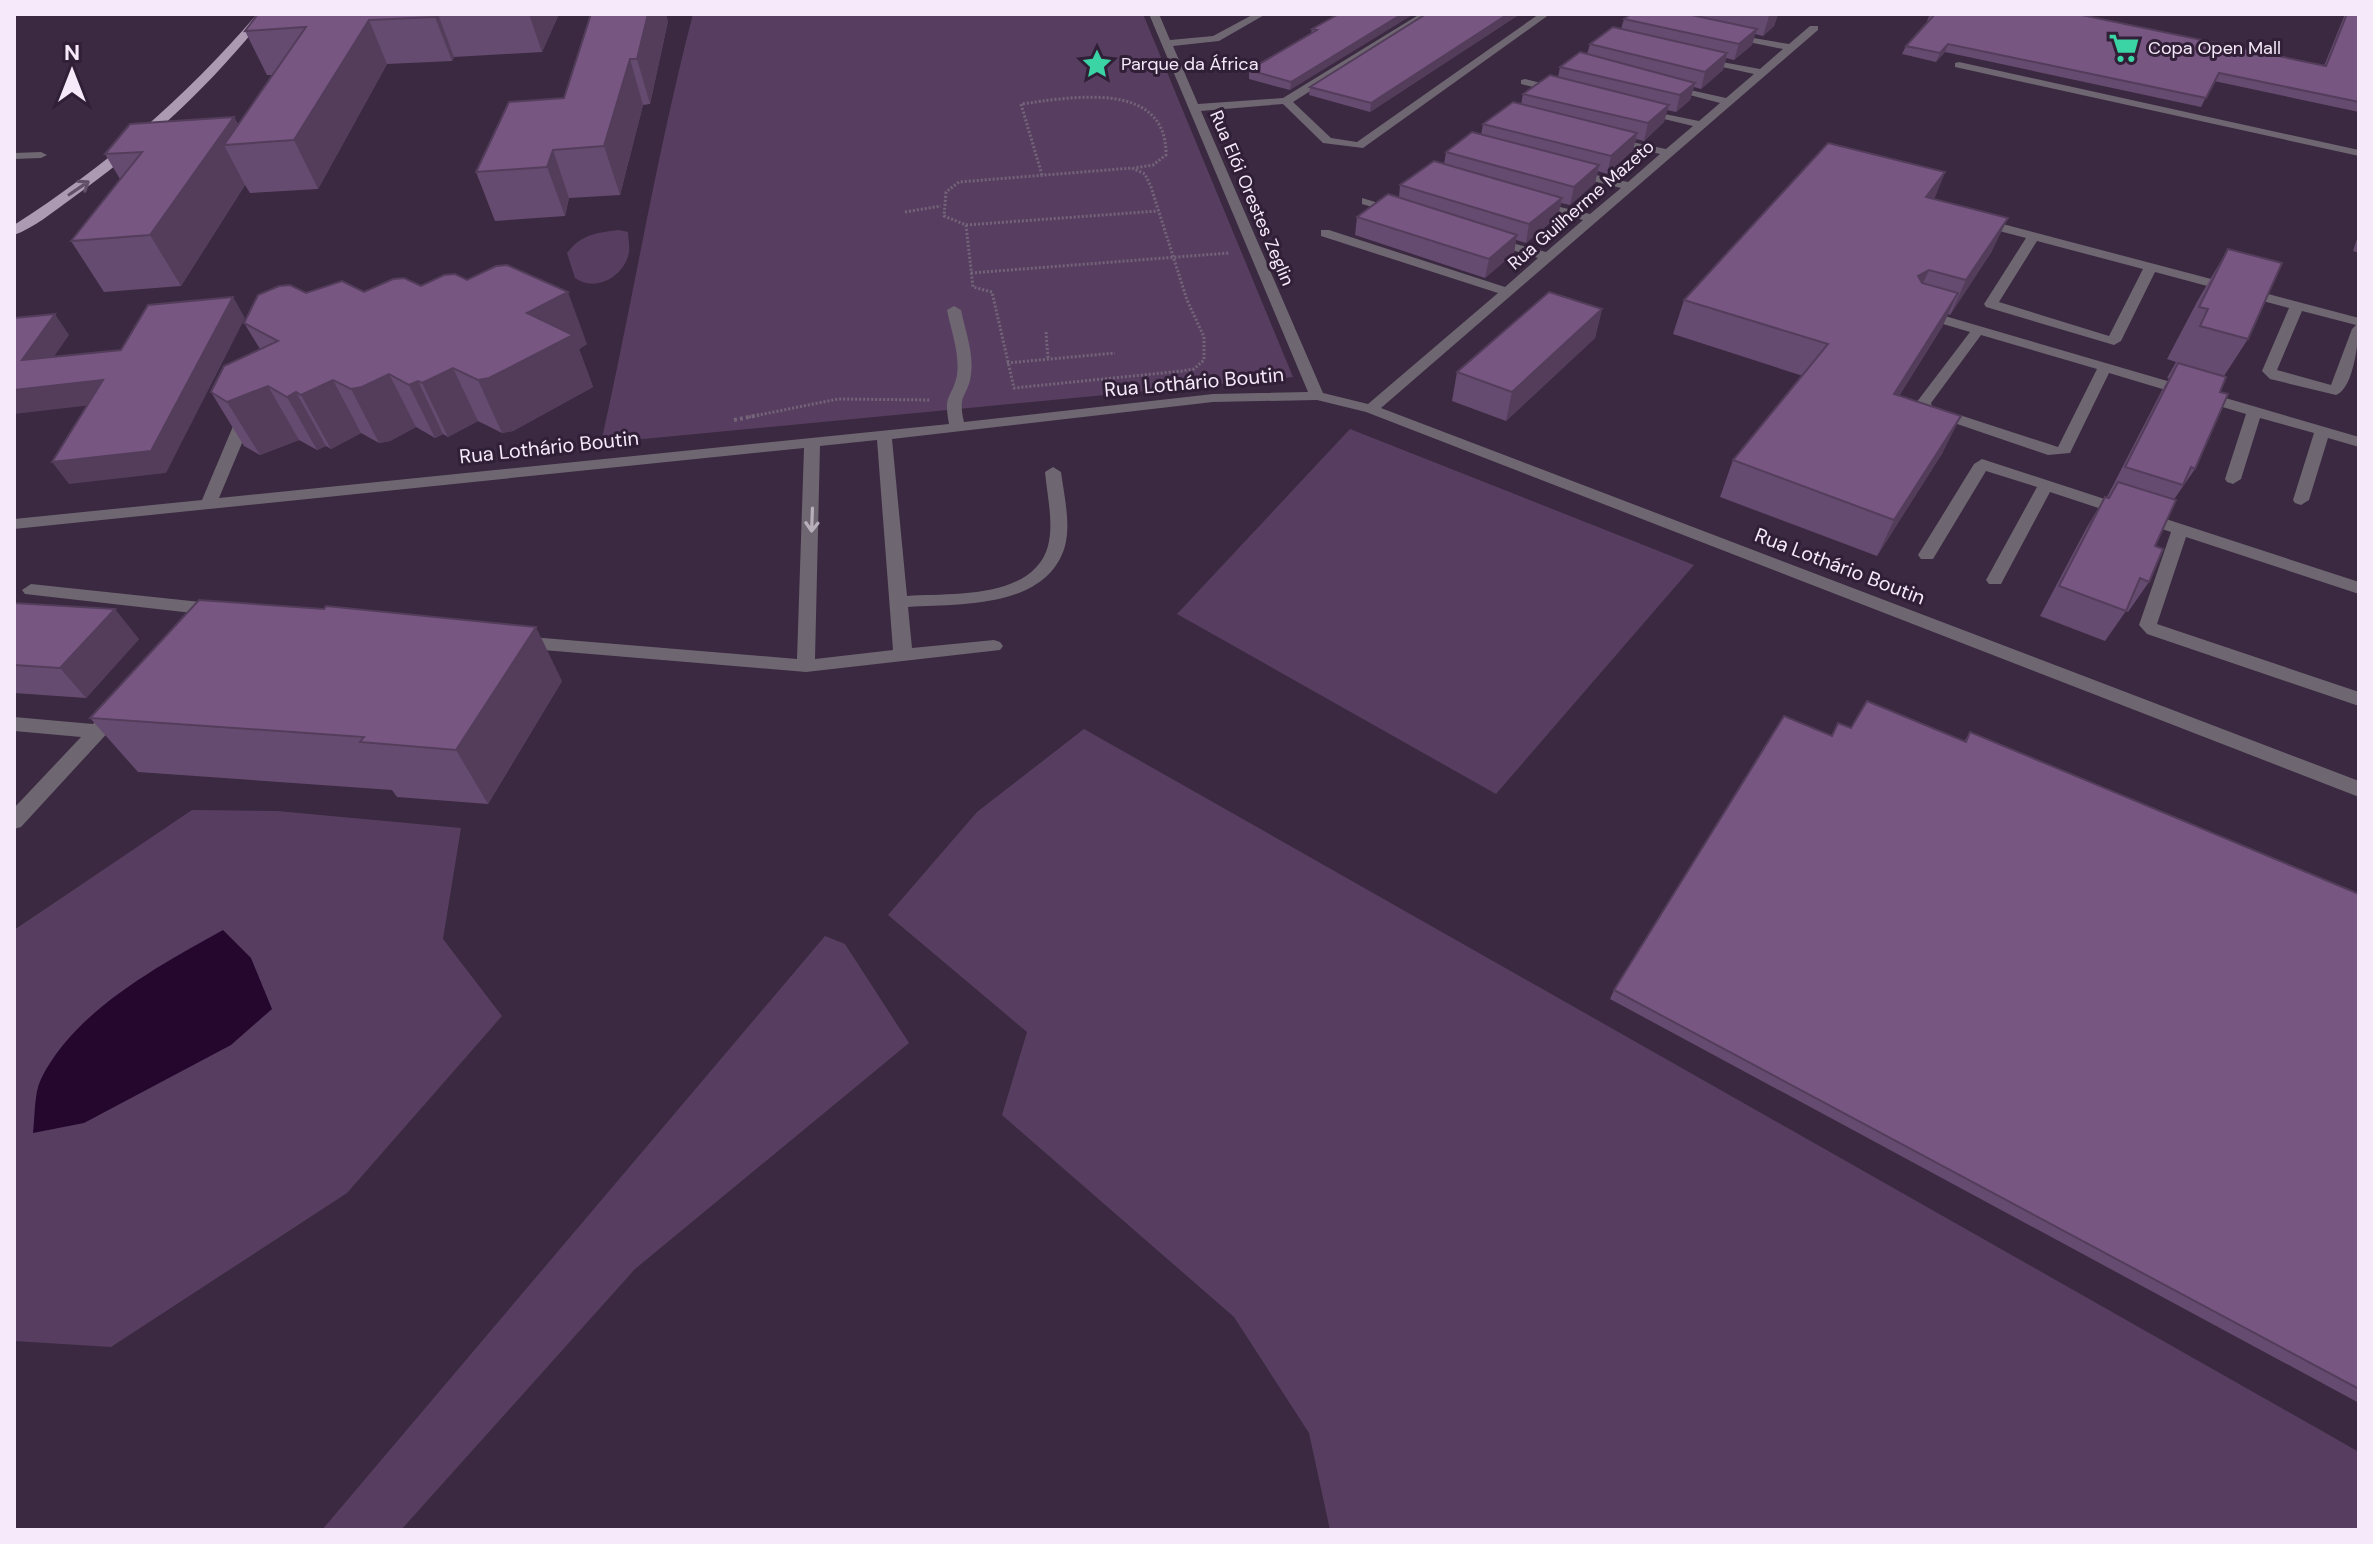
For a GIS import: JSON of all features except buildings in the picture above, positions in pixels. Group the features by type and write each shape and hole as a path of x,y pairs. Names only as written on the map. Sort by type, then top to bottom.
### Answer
{"main road":[{"path":"14,231 147,137 200,88 262,14"}],"street":[{"name":"Rua Elói Orestes Zeglin","path":"1154,14 1317,396"},
{"path":"1167,43 1215,39 1261,14"},
{"path":"1194,108 1286,101 1427,14"},
{"path":"1286,101 1327,141 1359,146 1545,14"},
{"name":"Rua Guilherme Mazeto","path":"1371,409 1814,28"},
{"path":"1716,32 1791,48"},
{"path":"1687,56 1762,73"},
{"path":"1959,65 2359,153"},
{"path":"1525,82 1568,92"},
{"path":"1654,83 1729,102"},
{"path":"1625,107 1701,125"},
{"path":"1599,136 1669,153"},
{"path":"14,156 41,155"},
{"path":"1558,168 1630,186"},
{"path":"1523,200 1592,219"},
{"path":"1366,201 1409,214"},
{"path":"1980,222 2359,322"},
{"path":"1325,233 1508,292"},
{"path":"1481,236 1548,257"},
{"path":"2033,237 1991,304 2106,340 2114,341 2150,268"},
{"path":"2297,306 2269,371 2275,376 2336,391 2359,329"},
{"path":"954,310 964,376 952,402 958,428"},
{"path":"1913,311 2359,442"},
{"path":"1979,329 1923,403 1927,409 2054,452 2064,450 2105,367"},
{"name":"Rua Lothário Boutin","path":"14,524 958,428 1213,398 1317,396 1371,409 2359,789"},
{"path":"208,504 252,402"},
{"path":"2233,479 2254,413"},
{"path":"2301,500 2322,431"},
{"path":"884,435 903,656"},
{"path":"806,666 812,442"},
{"path":"1927,555 1982,464 2359,588"},
{"path":"899,602 1001,593 1030,584 1052,562 1057,542 1053,472"},
{"path":"1995,580 2046,485"},
{"path":"2181,528 2148,625 2153,630 2359,699"},
{"path":"31,590 218,610 189,631"},
{"path":"495,639 806,666 994,646"},
{"path":"14,821 128,698"},
{"path":"14,724 97,731"}],"path":[{"path":"1042,175 1021,104 1112,97 1145,108 1167,142 1166,155 1153,165 1132,168 959,182 944,193 941,206 944,216 966,225 1158,211"},
{"path":"966,225 973,287 992,292 1014,388 1164,374 1200,365 1204,360 1204,337 1145,174 1132,168"},
{"path":"905,212 941,206"},
{"path":"971,273 1234,253"},
{"path":"1046,332 1048,358"},
{"path":"1007,363 1115,353"},
{"path":"734,420 838,399 899,397 952,402"}],"shaded area":[{"path":"693,14 1143,14 1293,377 601,443"},
{"path":"619,230 628,232 629,252 616,275 592,284 575,278 567,253 590,236"},
{"path":"1350,429 1694,565 1496,794 1177,614"},
{"path":"1084,729 2359,1452 2359,1530 1330,1530 1309,1433 1234,1317 1002,1115 1027,1032 888,915 977,812"},
{"path":"192,810 277,811 461,828 443,939 502,1016 347,1193 111,1347 14,1341 14,930"},
{"path":"223,930 251,958 272,1009 231,1045 84,1123 33,1133 41,1079 74,1032 121,992"},
{"path":"825,936 845,944 909,1043 635,1269 401,1530 322,1530"}],"place":[{"name":"Copa Open Mall","path":"2124,48"},
{"name":"Parque da África","path":"1097,64"}]}
